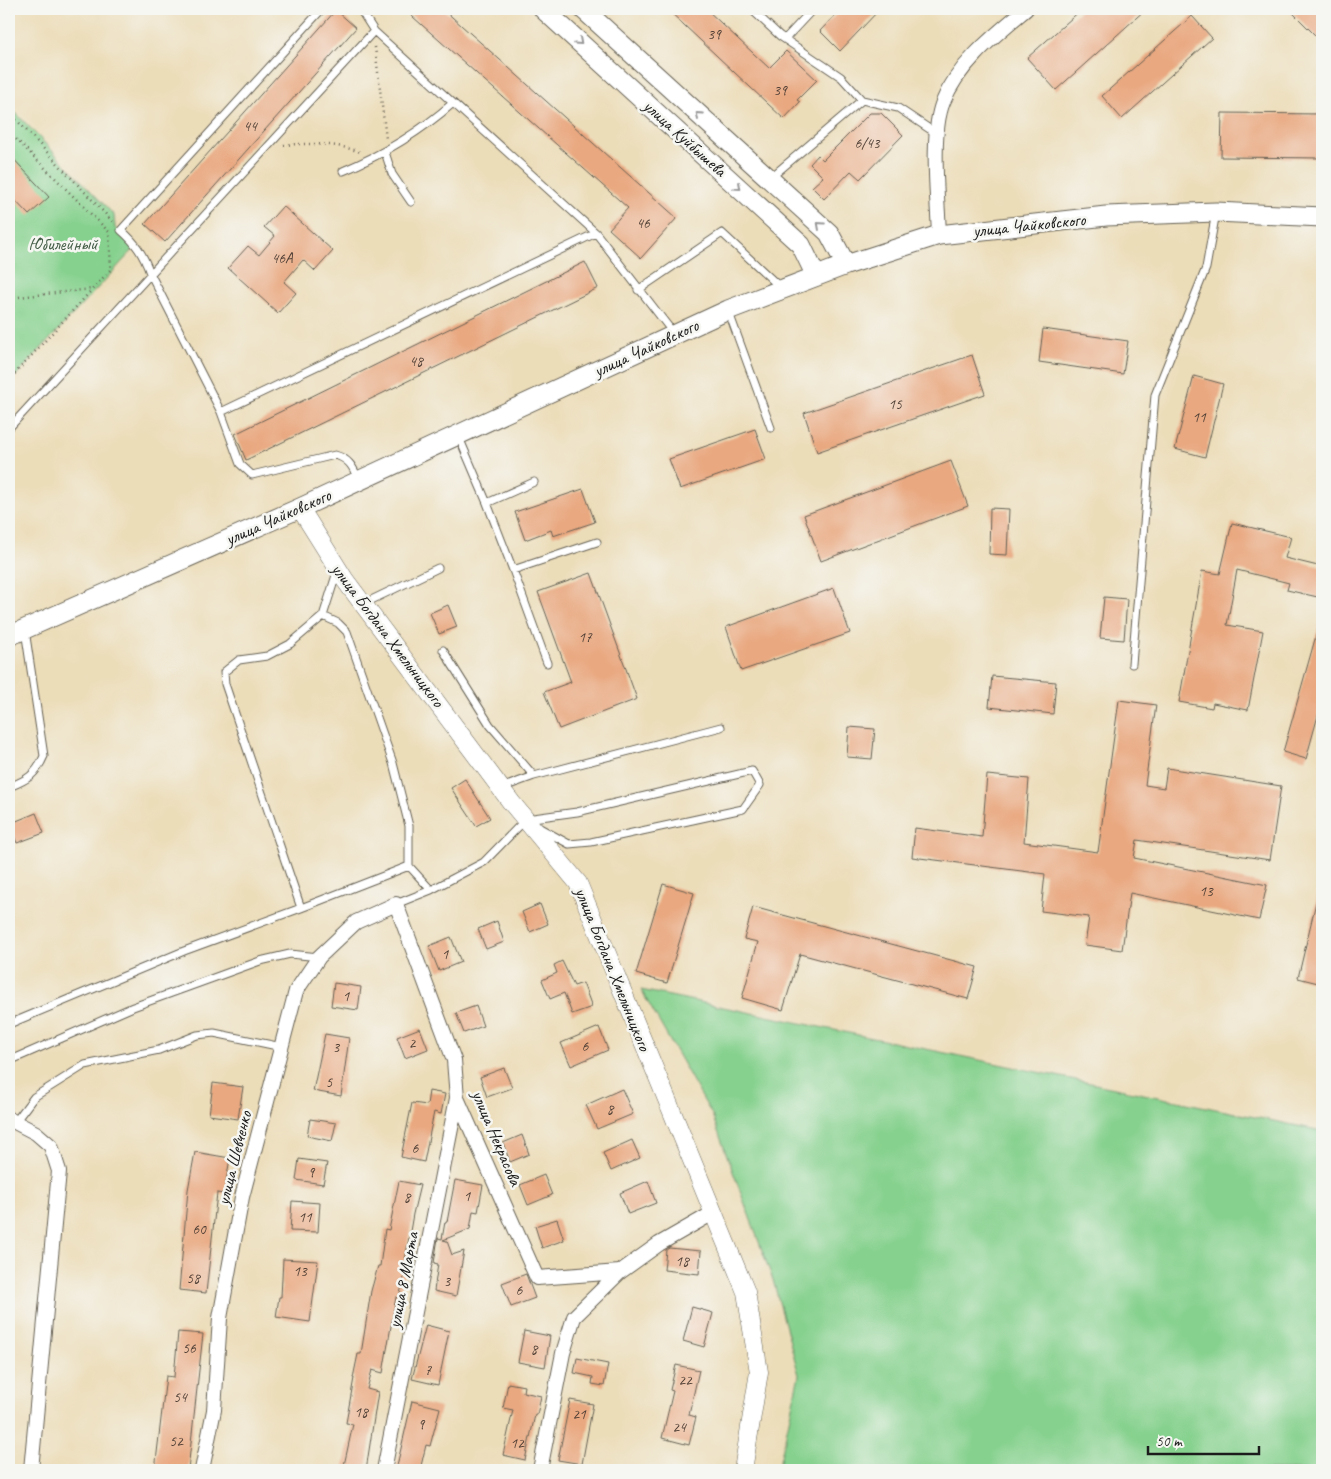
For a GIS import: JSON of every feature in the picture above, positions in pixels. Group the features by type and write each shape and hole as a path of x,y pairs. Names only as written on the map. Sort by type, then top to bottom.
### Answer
{"main road":[{"name":"улица Куйбышева","path":"543,9 801,245 816,276"},
{"name":"улица Куйбышева","path":"583,9 829,233 846,265"},
{"name":"улица Чайковского","path":"17,633 300,508 728,310 846,265 938,235 1106,216 1216,212 1322,217"}],"street":[{"path":"938,235 937,134 942,102 957,77 983,46 1026,9"},
{"name":"улица Богдана Хмельницкого","path":"300,508 338,570 363,604 501,788 578,883 746,1292 759,1372 743,1470"},
{"name":"улица Шевченко","path":"202,1470 214,1410 220,1318 242,1196 296,991 319,957 356,922 396,904"},
{"name":"улица Некрасова","path":"396,904 454,1060 457,1098 537,1278 620,1272"},
{"name":"улица 8 Марта","path":"384,1470 457,1098"},
{"path":"12,1120 36,1134 51,1146 59,1171 31,1470"},
{"path":"540,1470 563,1353 574,1317 620,1272 659,1244 712,1213"}],"lane":[{"path":"322,9 121,230 139,248 221,412 240,464 252,475 336,455 344,457 351,464 359,481"},
{"path":"360,9 374,31 596,233 638,290 674,334"},
{"path":"751,9 785,39 841,78 862,100 898,108 937,134"},
{"path":"785,39 813,9"},
{"path":"9,428 374,31"},
{"path":"769,179 862,100"},
{"path":"343,170 386,151 431,122 453,103"},
{"path":"386,151 392,174 412,202"},
{"path":"1132,664 1155,395 1206,268 1216,212"},
{"path":"221,412 596,233"},
{"path":"638,290 722,233 782,289"},
{"path":"728,310 771,428"},
{"path":"458,435 487,503 547,663"},
{"path":"487,503 534,482"},
{"path":"513,570 597,542"},
{"path":"363,604 438,568"},
{"path":"301,908 224,684 224,672 239,660 267,656 290,644 323,616 338,570"},
{"path":"323,616 338,623 347,632 393,763 409,826 409,866 431,890"},
{"path":"9,787 30,779 39,769 44,756 17,633"},
{"path":"443,650 490,725 534,776"},
{"path":"501,788 534,776 721,727"},
{"path":"396,904 431,890 484,862 526,819 577,812 752,771 760,785 742,808 591,842 569,844 526,819"},
{"path":"9,1024 184,951 409,866"},
{"path":"9,1061 133,1007 260,961 290,954 319,957"},
{"path":"12,1120 34,1097 85,1065 159,1050 197,1035 214,1033 282,1047"}],"path":[{"path":"374,31 386,151"},
{"path":"9,112 121,230"},
{"path":"9,132 109,232 111,269 9,380"},
{"path":"275,138 284,145 336,146 373,157"},
{"path":"9,298 93,289"}],"green space":[{"name":"Юбилейный","path":"9,106 114,215 115,228 135,248 9,383"},
{"path":"641,990 1322,1131 1322,1470 778,1470 799,1375 773,1280 712,1115"}],"building":[{"path":"404,9 443,9 677,218 641,258 609,229 628,208"},
{"path":"667,9 706,9 769,68 786,51 817,80 797,100 800,102 784,119"},
{"path":"841,9 880,9 840,51 820,31"},
{"path":"1082,9 1146,9 1056,90 1027,58"},
{"path":"1289,9 1322,9 1322,42"},
{"path":"336,10 356,28 165,242 145,224"},
{"path":"1192,16 1212,38 1122,119 1102,96"},
{"path":"870,113 881,113 903,135 860,179 851,171 824,199 812,187 823,177 810,164 818,155 823,160"},
{"path":"1222,113 1322,114 1322,158 1221,157"},
{"path":"9,154 49,197 29,215 9,194"},
{"path":"283,206 333,251 315,271 303,260 284,282 296,293 278,313 228,268 248,246 259,255 275,236 264,227"},
{"path":"585,262 598,288 246,460 235,434"},
{"path":"1043,329 1128,341 1123,374 1039,362"},
{"path":"972,355 985,394 817,452 804,413"},
{"path":"1194,376 1223,384 1205,457 1175,449"},
{"path":"755,429 766,459 680,489 669,459"},
{"path":"951,461 968,506 821,561 804,515"},
{"path":"583,489 595,522 553,536 551,530 525,540 515,512"},
{"path":"990,508 1009,509 1007,555 989,554"},
{"path":"1232,523 1291,537 1285,558 1322,567 1322,598 1287,590 1289,583 1237,570 1227,625 1263,631 1248,710 1213,703 1212,708 1179,702 1202,571 1220,574"},
{"path":"591,573 637,699 559,729 544,692 571,682 538,592"},
{"path":"834,588 850,633 741,671 726,627"},
{"path":"1104,597 1127,599 1124,640 1100,638"},
{"path":"448,605 457,627 439,634 430,613"},
{"path":"1319,625 1322,625 1322,701 1306,759 1283,752"},
{"path":"992,676 1056,682 1053,714 989,707"},
{"path":"1119,700 1156,705 1145,785 1164,788 1167,768 1281,786 1270,860 1137,840 1134,858 1267,885 1259,920 1130,893 1122,950 1085,945 1089,917 1041,911 1045,874 912,857 915,828 982,837 987,775 1029,779 1024,842 1098,852"},
{"path":"849,727 875,729 872,759 847,757"},
{"path":"465,779 490,818 476,826 451,788"},
{"path":"36,813 44,833 17,843 9,824"},
{"path":"663,884 694,893 667,983 636,974"},
{"path":"1318,894 1322,895 1322,984 1298,978"},
{"path":"540,904 548,924 530,932 522,912"},
{"path":"753,907 977,967 968,999 800,954 783,1010 742,998 758,942 744,939"},
{"path":"497,921 504,942 486,949 478,929"},
{"path":"451,937 461,962 439,971 429,946"},
{"path":"562,961 574,986 583,983 592,1007 572,1014 564,993 550,999 542,980 557,973 554,965"},
{"path":"334,983 361,987 358,1010 331,1006"},
{"path":"476,1006 483,1026 464,1033 456,1013"},
{"path":"599,1027 608,1050 571,1066 561,1043"},
{"path":"420,1028 428,1049 405,1058 397,1037"},
{"path":"325,1034 349,1038 341,1096 313,1091"},
{"path":"504,1068 512,1088 487,1097 480,1077"},
{"path":"213,1083 243,1087 238,1119 209,1115"},
{"path":"622,1089 633,1114 597,1129 586,1105"},
{"path":"429,1091 445,1094 441,1114 434,1112 424,1162 401,1157 412,1103 427,1105"},
{"path":"310,1119 336,1123 332,1141 307,1136"},
{"path":"522,1135 529,1154 510,1162 503,1143"},
{"path":"632,1140 640,1158 611,1171 603,1153"},
{"path":"195,1152 230,1158 224,1194 217,1193 206,1293 179,1290 188,1190"},
{"path":"299,1159 327,1163 323,1184 296,1180"},
{"path":"544,1175 552,1195 528,1205 520,1185"},
{"path":"455,1180 483,1185 478,1212 473,1211 470,1229 443,1240 447,1241 452,1255 464,1251 456,1296 434,1291 438,1264 434,1263 438,1238 442,1239 445,1222 447,1222"},
{"path":"399,1181 420,1185 403,1272 405,1273 399,1298 396,1297 383,1373 372,1370 367,1389 378,1392 366,1470 343,1470 353,1424 346,1423 353,1378 358,1354 361,1354 371,1291 378,1266 380,1266 385,1229 389,1230"},
{"path":"648,1181 656,1203 628,1214 620,1193"},
{"path":"292,1201 320,1203 318,1232 290,1231"},
{"path":"557,1219 564,1240 542,1248 535,1226"},
{"path":"669,1248 701,1251 699,1274 664,1270 666,1250"},
{"path":"283,1259 318,1261 310,1322 276,1317 279,1297 281,1297"},
{"path":"526,1274 535,1298 511,1307 502,1283"},
{"path":"692,1307 713,1313 704,1347 683,1341"},
{"path":"426,1325 449,1331 438,1385 412,1379"},
{"path":"524,1331 550,1336 545,1367 518,1362"},
{"path":"178,1332 203,1334 188,1470 155,1470 166,1376 174,1377"},
{"path":"577,1358 608,1364 604,1386 592,1384 593,1377 574,1373"},
{"path":"676,1365 699,1370 689,1415 696,1417 689,1445 662,1438 673,1391 670,1390"},
{"path":"508,1383 524,1386 523,1392 541,1396 525,1460 503,1455 513,1410 503,1408"},
{"path":"570,1400 593,1404 582,1464 558,1460"},
{"path":"412,1401 440,1408 430,1446 426,1445 420,1470 396,1470"}]}
